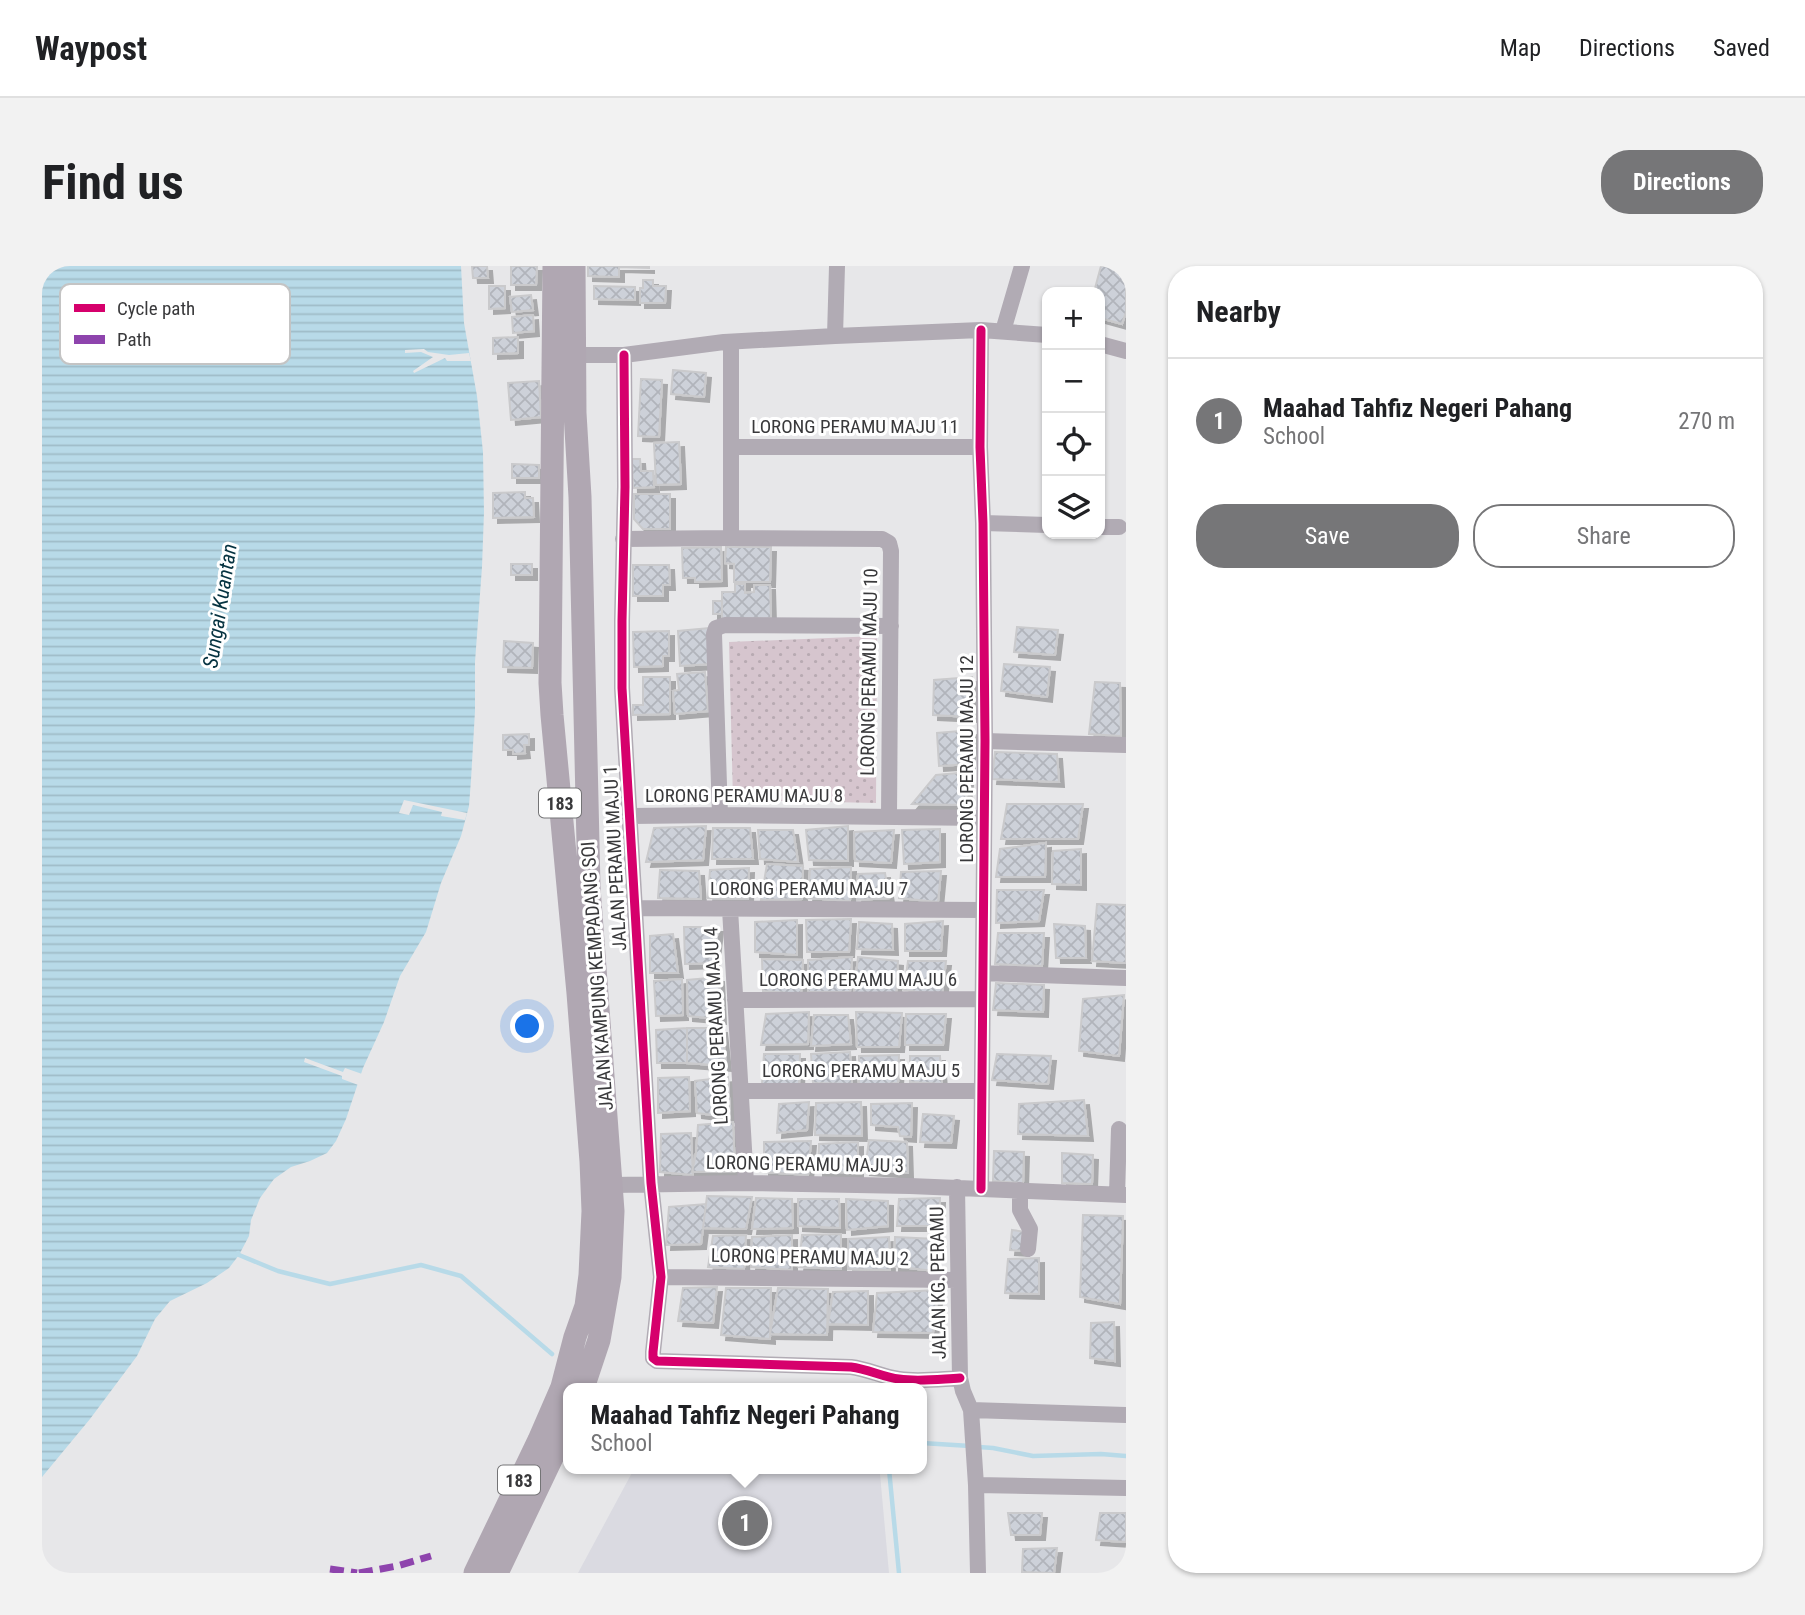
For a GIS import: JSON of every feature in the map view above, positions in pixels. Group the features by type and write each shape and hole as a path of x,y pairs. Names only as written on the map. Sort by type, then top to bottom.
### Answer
{"highway":[{"name":"JALAN KAMPUNG KEMPADANG SOI","path":"554,266 550,683 592,1185 590,1275 586,1306 575,1337 573,1383"},
{"name":"JALAN KAMPUNG KEMPADANG SOI","path":"574,266 575,413 580,497 589,887 612,1185 610,1277 599,1340 575,1383"},
{"path":"550,683 560,704 568,709 576,703 584,684"},
{"name":"183","path":"475,1573 539,1440 563,1403"},
{"name":"183","path":"498,1573 563,1435"}],"street":[{"path":"835,336 837,266"},
{"path":"1003,331 1022,266"},
{"path":"575,355 624,355 731,342 835,336 981,330 1042,335"},
{"name":"LORONG PERAMU MAJU 12","path":"981,330 980,447 985,741 981,1189"},
{"path":"731,342 731,538"},
{"path":"1105,345 1126,351"},
{"name":"JALAN PERAMU MAJU 1","path":"624,355 622,688 652,1183 661,1276 653,1358 657,1361 851,1367 897,1379 960,1378"},
{"name":"LORONG PERAMU MAJU 11","path":"731,447 980,447"},
{"path":"983,523 1042,525"},
{"path":"1105,527 1119,527"},
{"name":"LORONG PERAMU MAJU 10","path":"623,539 882,539 889,543 889,816"},
{"path":"720,815 714,634 716,628 725,625 891,626"},
{"path":"985,741 1126,744"},
{"name":"LORONG PERAMU MAJU 8","path":"631,816 984,818"},
{"name":"LORONG PERAMU MAJU 7","path":"635,908 983,910"},
{"name":"LORONG PERAMU MAJU 4","path":"730,909 746,1183"},
{"path":"983,973 1126,978"},
{"name":"LORONG PERAMU MAJU 6","path":"735,1000 982,999"},
{"name":"LORONG PERAMU MAJU 5","path":"741,1091 981,1091"},
{"path":"1119,1129 1121,1195"},
{"name":"LORONG PERAMU MAJU 3","path":"612,1185 746,1183 957,1187 1121,1195"},
{"name":"JALAN KG. PERAMU","path":"957,1187 960,1378 971,1410 978,1573"},
{"path":"1020,1190 1020,1210 1030,1229 1028,1249"},
{"name":"LORONG PERAMU MAJU 2","path":"661,1276 958,1280"},
{"path":"971,1410 1126,1415"},
{"path":"976,1485 1126,1488"}],"shaded area":[{"path":"877,636 876,803 733,800 729,642"},
{"path":"631,1474 880,1474 889,1573 578,1573"}],"water":[{"name":"Sungai Kuantan","path":"42,266 461,266 464,323 477,396 483,452 484,512 469,806 461,836 441,883 426,932 400,976 336,1141 327,1153 291,1167 274,1179 260,1198 251,1220 249,1236 229,1268 207,1283 170,1301 155,1319 137,1356 42,1477"}],"pier":[{"path":"424,349 449,355 469,353 471,361 447,361 445,358 414,373 413,371 433,357 421,352 405,353 405,350"},
{"path":"404,800 467,813 465,820 441,816 442,812 413,805 409,815 399,813"},
{"path":"305,1058 343,1072 345,1068 365,1075 361,1086 304,1062"}],"building":[{"path":"472,266 487,266 488,278 473,278"},
{"path":"511,266 537,266 536,285 511,285"},
{"path":"588,266 649,266 649,268 619,267 619,277 588,276"},
{"path":"1101,266 1126,266 1126,312 1122,324 1105,319 1105,287 1095,287"},
{"path":"643,280 653,280 653,286 666,286 665,303 640,303"},
{"path":"489,286 505,286 505,308 489,309"},
{"path":"594,286 635,287 635,300 594,299"},
{"path":"531,295 533,310 512,312 510,297"},
{"path":"533,315 534,331 513,333 512,317"},
{"path":"518,337 518,353 493,354 493,338"},
{"path":"673,370 706,373 704,397 671,394"},
{"path":"641,379 662,380 659,437 638,436"},
{"path":"539,381 541,417 511,420 508,383"},
{"path":"679,442 681,484 656,485 654,443"},
{"path":"632,459 640,459 641,471 653,471 654,487 633,488"},
{"path":"512,464 539,465 539,478 512,478"},
{"path":"525,492 525,498 533,498 534,517 493,518 493,493"},
{"path":"634,494 670,494 670,529 643,529 634,519"},
{"path":"721,547 722,581 695,582 695,578 683,578 682,548"},
{"path":"726,547 771,547 770,582 734,582 734,564 725,563"},
{"path":"511,564 532,564 532,575 511,575"},
{"path":"633,565 669,565 670,585 663,585 663,596 633,596"},
{"path":"735,584 745,584 745,593 754,592 754,585 770,585 771,618 722,619 722,592 735,592"},
{"path":"713,601 722,601 722,614 713,614"},
{"path":"1017,627 1058,630 1055,655 1014,652"},
{"path":"709,628 711,664 680,666 678,631"},
{"path":"669,631 669,656 663,656 663,666 634,667 633,632"},
{"path":"504,641 533,643 532,668 503,667"},
{"path":"1004,664 1050,667 1047,697 1001,691"},
{"path":"705,672 708,711 675,714 673,691 679,690 677,674"},
{"path":"643,677 670,677 670,714 633,715 633,705 643,705"},
{"path":"972,677 972,717 933,715 934,680"},
{"path":"1095,682 1120,683 1121,736 1089,734"},
{"path":"972,730 970,764 939,766 937,733"},
{"path":"529,734 529,745 524,745 525,753 513,754 513,750 503,750 503,735"},
{"path":"995,752 1057,754 1059,782 992,779"},
{"path":"969,772 965,805 912,804 936,775"},
{"path":"1007,804 1083,804 1078,839 1001,839"},
{"path":"706,826 703,860 646,862 654,828"},
{"path":"848,826 848,861 809,860 806,830"},
{"path":"713,828 750,828 753,859 712,859"},
{"path":"940,829 940,862 904,864 902,830"},
{"path":"758,830 793,830 798,862 760,859"},
{"path":"894,830 891,863 855,861 854,832"},
{"path":"1046,843 1045,877 996,877 1000,849"},
{"path":"1081,849 1081,885 1052,884 1053,851"},
{"path":"767,864 803,866 802,899 761,900"},
{"path":"851,867 850,901 808,898 810,869"},
{"path":"749,868 748,899 708,898 710,870"},
{"path":"660,870 699,871 701,899 658,898"},
{"path":"941,871 938,902 899,898 901,872"},
{"path":"885,873 889,898 857,900 858,874"},
{"path":"997,890 1044,890 1039,921 996,923"},
{"path":"1097,904 1126,905 1126,963 1092,961"},
{"path":"851,919 849,952 807,952 806,920"},
{"path":"797,920 797,955 755,952 755,922"},
{"path":"943,921 941,951 905,951 905,924"},
{"path":"859,922 892,924 893,950 857,949"},
{"path":"1054,924 1085,926 1086,958 1056,958"},
{"path":"684,927 718,927 714,963 685,964"},
{"path":"998,933 1044,933 1042,966 995,964"},
{"path":"673,934 678,973 650,973 650,936"},
{"path":"852,957 850,992 808,992 808,960"},
{"path":"858,957 898,961 896,994 854,994"},
{"path":"762,959 803,960 801,994 763,991"},
{"path":"908,961 946,961 942,995 904,990"},
{"path":"719,977 721,1019 688,1016 687,980"},
{"path":"682,979 683,1015 656,1016 654,981"},
{"path":"996,983 1044,985 1043,1012 993,1010"},
{"path":"1124,995 1119,1056 1079,1051 1083,999"},
{"path":"809,1012 808,1044 761,1045 766,1014"},
{"path":"856,1012 902,1013 899,1047 857,1047"},
{"path":"906,1014 946,1014 943,1045 905,1045"},
{"path":"814,1015 848,1015 851,1044 811,1046"},
{"path":"687,1028 687,1063 657,1063 656,1030"},
{"path":"687,1028 722,1028 726,1066 687,1063"},
{"path":"850,1052 852,1084 813,1083 811,1054"},
{"path":"764,1054 800,1054 799,1084 762,1084"},
{"path":"997,1054 1051,1056 1048,1084 992,1080"},
{"path":"899,1055 898,1083 859,1086 859,1056"},
{"path":"910,1056 940,1056 942,1084 910,1082"},
{"path":"689,1077 690,1111 658,1113 658,1078"},
{"path":"728,1077 730,1117 697,1113 695,1081"},
{"path":"1084,1100 1088,1136 1018,1134 1019,1104"},
{"path":"809,1102 807,1130 777,1133 779,1104"},
{"path":"861,1102 862,1136 815,1135 816,1103"},
{"path":"912,1103 911,1137 900,1136 898,1127 871,1125 871,1104"},
{"path":"923,1114 954,1116 951,1143 920,1142"},
{"path":"733,1122 735,1171 692,1172 698,1125"},
{"path":"691,1133 693,1175 660,1172 661,1134"},
{"path":"869,1140 907,1142 908,1173 865,1170"},
{"path":"811,1141 808,1175 764,1172 764,1142"},
{"path":"858,1142 858,1173 818,1171 819,1144"},
{"path":"994,1151 1024,1152 1023,1183 993,1181"},
{"path":"1062,1153 1093,1155 1092,1184 1062,1183"},
{"path":"707,1196 752,1197 746,1229 703,1228"},
{"path":"756,1198 792,1199 793,1228 752,1229"},
{"path":"940,1198 939,1226 897,1226 899,1199"},
{"path":"798,1199 839,1199 840,1228 798,1226"},
{"path":"846,1199 888,1201 888,1226 847,1230"},
{"path":"706,1204 701,1244 666,1245 669,1207"},
{"path":"1083,1215 1123,1216 1120,1304 1080,1297"},
{"path":"1012,1230 1026,1232 1024,1251 1010,1250"},
{"path":"841,1234 841,1269 799,1267 802,1235"},
{"path":"746,1235 744,1269 708,1267 713,1236"},
{"path":"792,1235 792,1270 751,1267 752,1237"},
{"path":"889,1237 890,1270 848,1269 848,1239"},
{"path":"895,1237 936,1239 933,1271 894,1266"},
{"path":"1039,1258 1039,1294 1005,1293 1008,1259"},
{"path":"717,1287 713,1323 678,1321 683,1288"},
{"path":"726,1288 771,1288 770,1339 721,1335"},
{"path":"778,1288 828,1289 827,1335 770,1334"},
{"path":"938,1290 933,1333 873,1332 877,1293"},
{"path":"868,1291 868,1325 828,1324 833,1292"},
{"path":"1114,1322 1115,1361 1090,1358 1091,1323"},
{"path":"1008,1513 1042,1513 1040,1535 1011,1535"},
{"path":"1100,1513 1126,1513 1126,1542 1096,1540"},
{"path":"1057,1548 1054,1573 1022,1572 1023,1549"}],"waterway":[{"path":"238,1253 278,1271 330,1284 421,1265 461,1276 552,1354"},
{"path":"927,1443 970,1446"},
{"path":"979,1447 1033,1456 1126,1456"},
{"path":"889,1474 899,1573"}],"marked path":[{"path":"359,1573 431,1556"},
{"path":"330,1569 357,1573"}],"cycle path":[{"path":"981,330 980,447 985,741 981,1189"},
{"path":"624,355 622,688 651,1183 661,1277 653,1358 657,1361 851,1367 907,1380 960,1378"}],"place":[{"name":"Maahad Tahfiz Negeri Pahang","path":"745,1523"}]}
